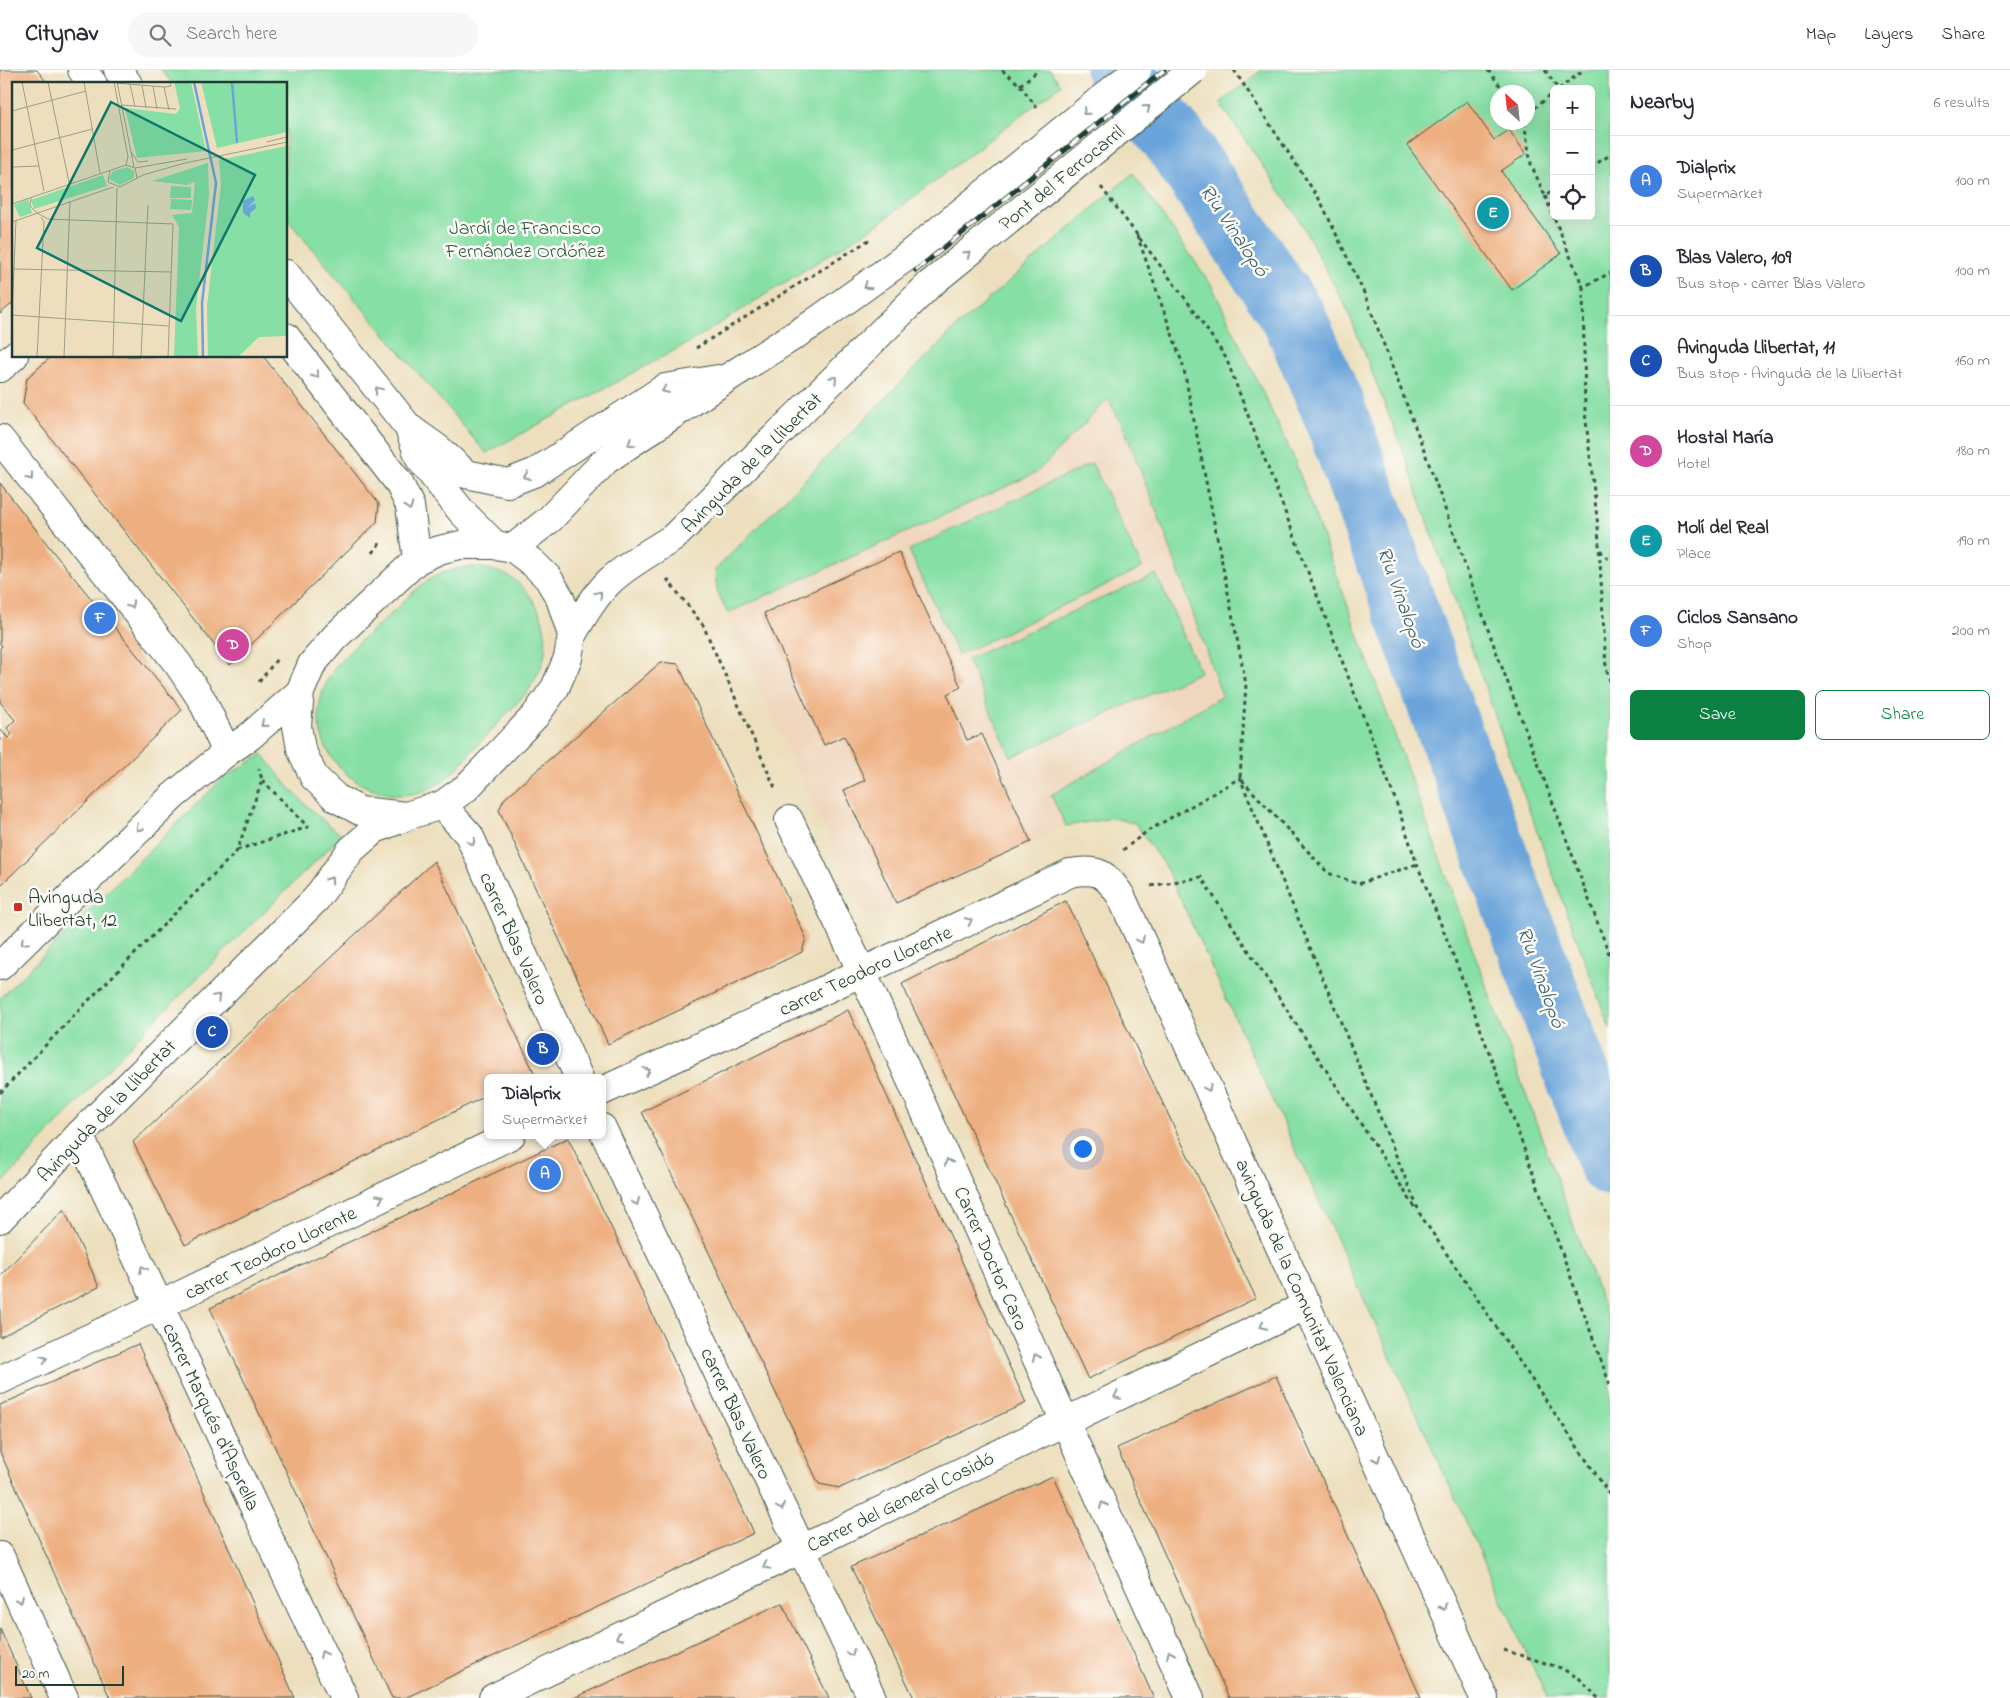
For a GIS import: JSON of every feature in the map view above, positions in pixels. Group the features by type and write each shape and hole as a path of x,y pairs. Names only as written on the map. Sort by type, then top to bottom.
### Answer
{"main road":[{"path":"82,70 91,82"},
{"path":"118,70 127,82"},
{"name":"Pont del Ferrocarril","path":"729,377 814,323 906,258 1137,70"},
{"name":"Pont del Ferrocarril","path":"929,285 1193,70"},
{"path":"288,277 408,428 437,448 466,474 508,484 536,472 665,388 729,377"},
{"name":"Avinguda de la Llibertat","path":"0,1220 79,1134 316,900 351,850 375,829 406,816 442,805 466,788 535,716 555,688 568,658 572,635 590,605 611,580 673,538 929,285"},
{"path":"288,340 399,483 410,506 417,560"},
{"path":"0,368 12,358"},
{"path":"406,816 360,811 336,798 314,777 300,749 297,726 300,692 312,664 335,637 417,560 439,550 460,545 504,546 550,519 606,460 729,377"},
{"path":"408,428 420,459 462,512 504,546 534,564 548,578 560,598 572,635"},
{"path":"0,439 178,664 202,700 227,752"},
{"path":"0,966 172,797 227,752 250,736 300,692"},
{"name":"carrer Blas Valero","path":"442,805 469,835 577,1074"},
{"name":"Carrer Doctor Caro","path":"789,820 862,972 1190,1698"},
{"name":"carrer Teodoro Llorente","path":"606,1089 862,972 1070,873 1086,870 1099,873 1111,882 1120,896"},
{"name":"avinguda de la Comunitat Valenciana","path":"1120,896 1484,1698"},
{"name":"carrer Marqués d'Asprella","path":"79,1134 344,1698"},
{"name":"carrer Blas Valero","path":"606,1136 872,1698"},
{"name":"carrer Teodoro Llorente","path":"0,1380 160,1305 503,1139"},
{"name":"Carrer del General Cosidó","path":"493,1698 1307,1305"},
{"path":"0,1556 64,1698"}],"path":[{"path":"1002,70 1020,85 1026,96"},
{"path":"1020,85 1039,70"},
{"path":"1234,70 1321,202 1365,295 1421,441 1493,644 1610,956"},
{"path":"1488,70 1500,85"},
{"path":"1545,70 1556,85"},
{"path":"1564,85 1584,70"},
{"path":"1535,108 1550,96"},
{"path":"1525,130 1531,164 1583,286 1585,412 1598,527 1606,668 1610,681"},
{"path":"1595,164 1610,155"},
{"path":"1545,196 1550,193"},
{"path":"1110,197 1226,358 1395,799 1417,864 1459,970 1610,1386"},
{"path":"1136,232 1183,365 1246,684 1240,778 1421,1216"},
{"path":"690,351 876,236"},
{"path":"1583,286 1610,274"},
{"path":"369,558 385,535"},
{"path":"1599,550 1610,561"},
{"path":"664,576 703,625 789,820"},
{"path":"256,688 264,674 282,652"},
{"path":"237,851 308,827 262,780 250,736"},
{"path":"1146,832 1240,778"},
{"path":"1240,778 1328,873 1358,884 1417,864"},
{"path":"0,1093 84,1005 237,851 262,780"},
{"path":"1150,886 1200,877 1421,1216 1610,1495"},
{"path":"1504,1650 1562,1668 1580,1680 1598,1698"}],"shaded area":[{"path":"1107,398 1124,428 1166,536 1222,696 1052,795 1066,826 867,921 748,664 728,613 1036,473"}],"green space":[{"name":"Jardí de Francisco Fernández Ordóñez","path":"161,70 1050,70 1061,85 878,224 690,342 486,453 288,220 288,82 171,82"},
{"path":"1262,70 1610,70 1610,1029 1502,736 1404,453 1347,309 1299,219 1220,103"},
{"path":"1133,173 1212,286 1293,456 1610,1325 1610,1698 1547,1698 1167,870 1135,823 1112,818 1066,826 1051,795 1222,696 1166,536 1124,428 1108,399 1036,473 728,613 717,591 715,570 954,329"},
{"path":"1092,463 1142,568 958,655 909,550"},
{"path":"476,567 504,574 522,586 529,594 544,625 546,647 540,670 529,690 454,771 440,783 417,793 393,794 370,789 350,777 334,760 323,739 319,716 323,691 328,679 352,649 427,581 448,571"},
{"path":"1156,574 1200,672 1011,757 967,659"},
{"path":"263,754 299,798 342,835 138,1037 0,1186 0,998 222,779"}],"building":[{"path":"0,70 37,70 46,82 12,82 12,304 0,314"},
{"path":"1467,101 1494,140 1509,130 1526,154 1501,171 1561,254 1512,290 1407,145"},
{"path":"50,358 265,358 379,504 377,522 230,665 23,403 27,378"},
{"path":"0,483 54,553 182,710 0,886 0,729 8,738 12,734 7,728 15,720 0,702 0,648 2,646 0,644"},
{"path":"899,552 961,687 947,694 967,740 982,734 1031,842 896,903 844,790 865,780 844,736 824,745 764,613"},
{"path":"661,662 678,664 806,938 802,952 608,1044 499,810 504,799"},
{"path":"434,861 534,1072 530,1074 484,1074 484,1097 185,1245 133,1142"},
{"path":"1066,901 1256,1298 1088,1379 902,984"},
{"path":"848,1010 1026,1403 840,1488 819,1484 642,1112"},
{"path":"568,1139 630,1266 754,1533 405,1698 392,1698 210,1308"},
{"path":"64,1209 99,1287 0,1337 0,1276"},
{"path":"138,1344 295,1698 110,1698 0,1452 0,1405"},
{"path":"1276,1376 1421,1698 1229,1698 1117,1448"},
{"path":"1053,1476 1154,1698 914,1698 851,1567"},
{"path":"782,1603 829,1698 574,1698"},
{"path":"0,1629 31,1698 0,1698"}],"waterway":[{"name":"Riu Vinalopó","path":"1118,70 1177,143 1295,320 1333,408 1449,730 1610,1163"}],"railway":[{"path":"916,270 1164,70"}],"place":[{"name":"Molí del Real","path":"1493,213"},
{"name":"Ciclos Sansano","path":"100,618"},
{"name":"Hostal María","path":"233,645"},
{"name":"Avinguda Llibertat, 12","path":"18,907"},
{"name":"Avinguda Llibertat, 11","path":"212,1032"},
{"name":"Blas Valero, 109","path":"543,1049"},
{"name":"Dialprix","path":"545,1174"}]}
